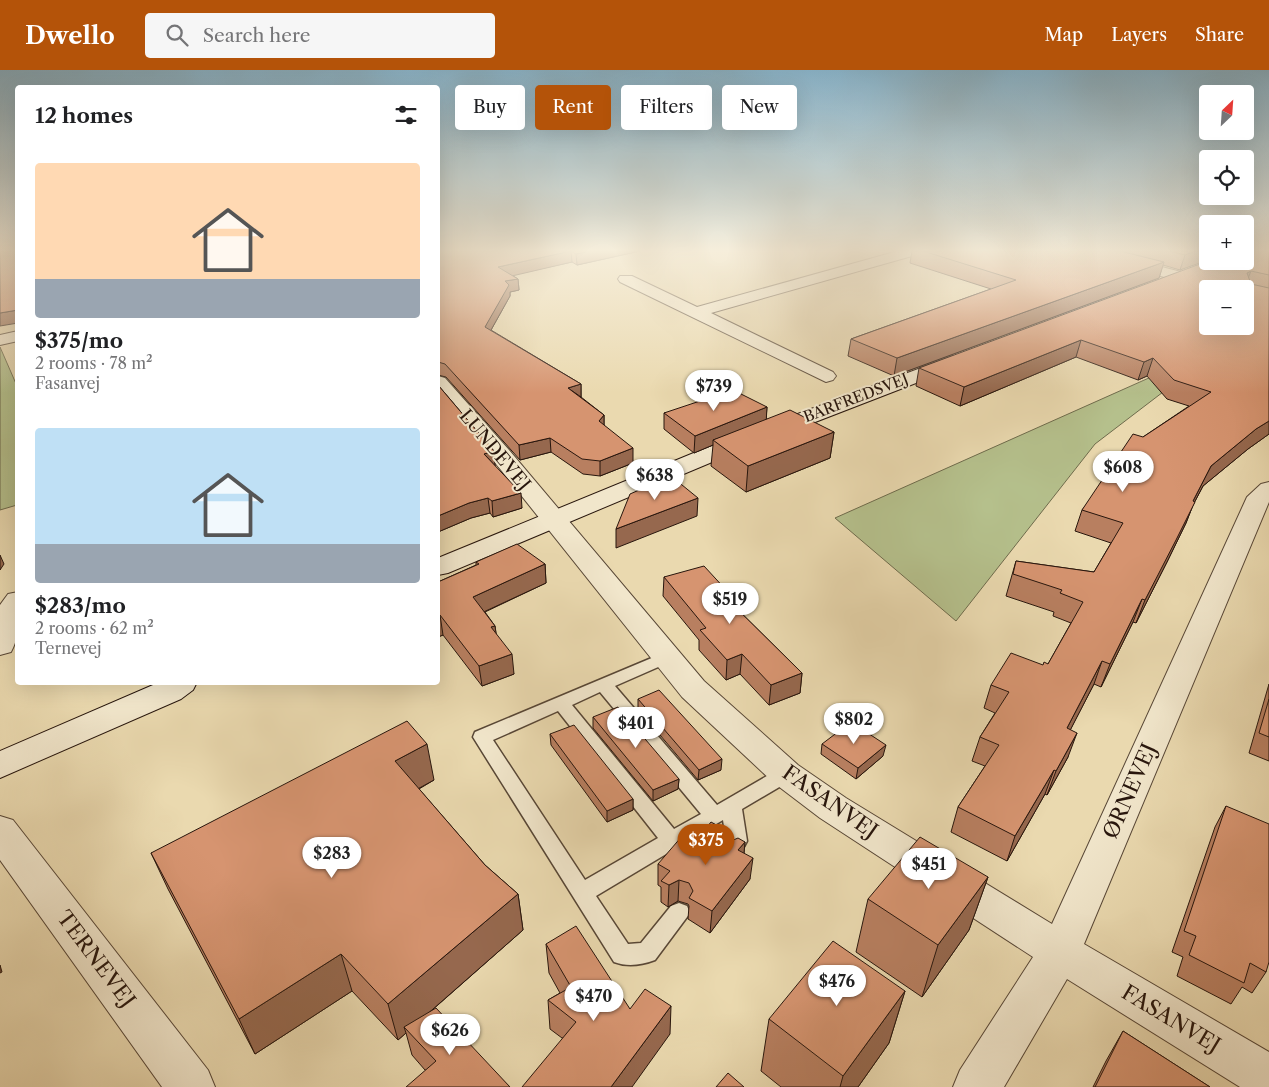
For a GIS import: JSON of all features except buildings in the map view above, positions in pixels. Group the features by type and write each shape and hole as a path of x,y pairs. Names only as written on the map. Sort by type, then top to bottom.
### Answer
{"street":[{"path":"669,298 826,376"},
{"path":"697,312 745,298"},
{"name":"BARFREDSVEJ","path":"440,566 553,518 800,419 972,355"},
{"name":"LUNDEVEJ","path":"440,384 553,518"},
{"name":"ØRNEVEJ","path":"976,1087 1060,952 1266,496"},
{"name":"FASANVEJ","path":"553,518 693,689 786,774 833,808 1060,952 1269,1078"},
{"path":"0,645 4,621 15,604"},
{"path":"0,746 143,685"},
{"path":"0,765 170,691 178,685"},
{"name":"TERNEVEJ","path":"0,831 191,1087"}],"lane":[{"path":"666,657 482,737 622,955 647,953 679,913"},
{"path":"604,684 723,811 737,841 727,853"},
{"path":"560,703 672,840"},
{"path":"582,893 786,774"}],"green space":[{"path":"0,347 15,381 15,506 0,510"},
{"path":"1169,369 1184,376 1095,444 956,621 835,518"}]}
